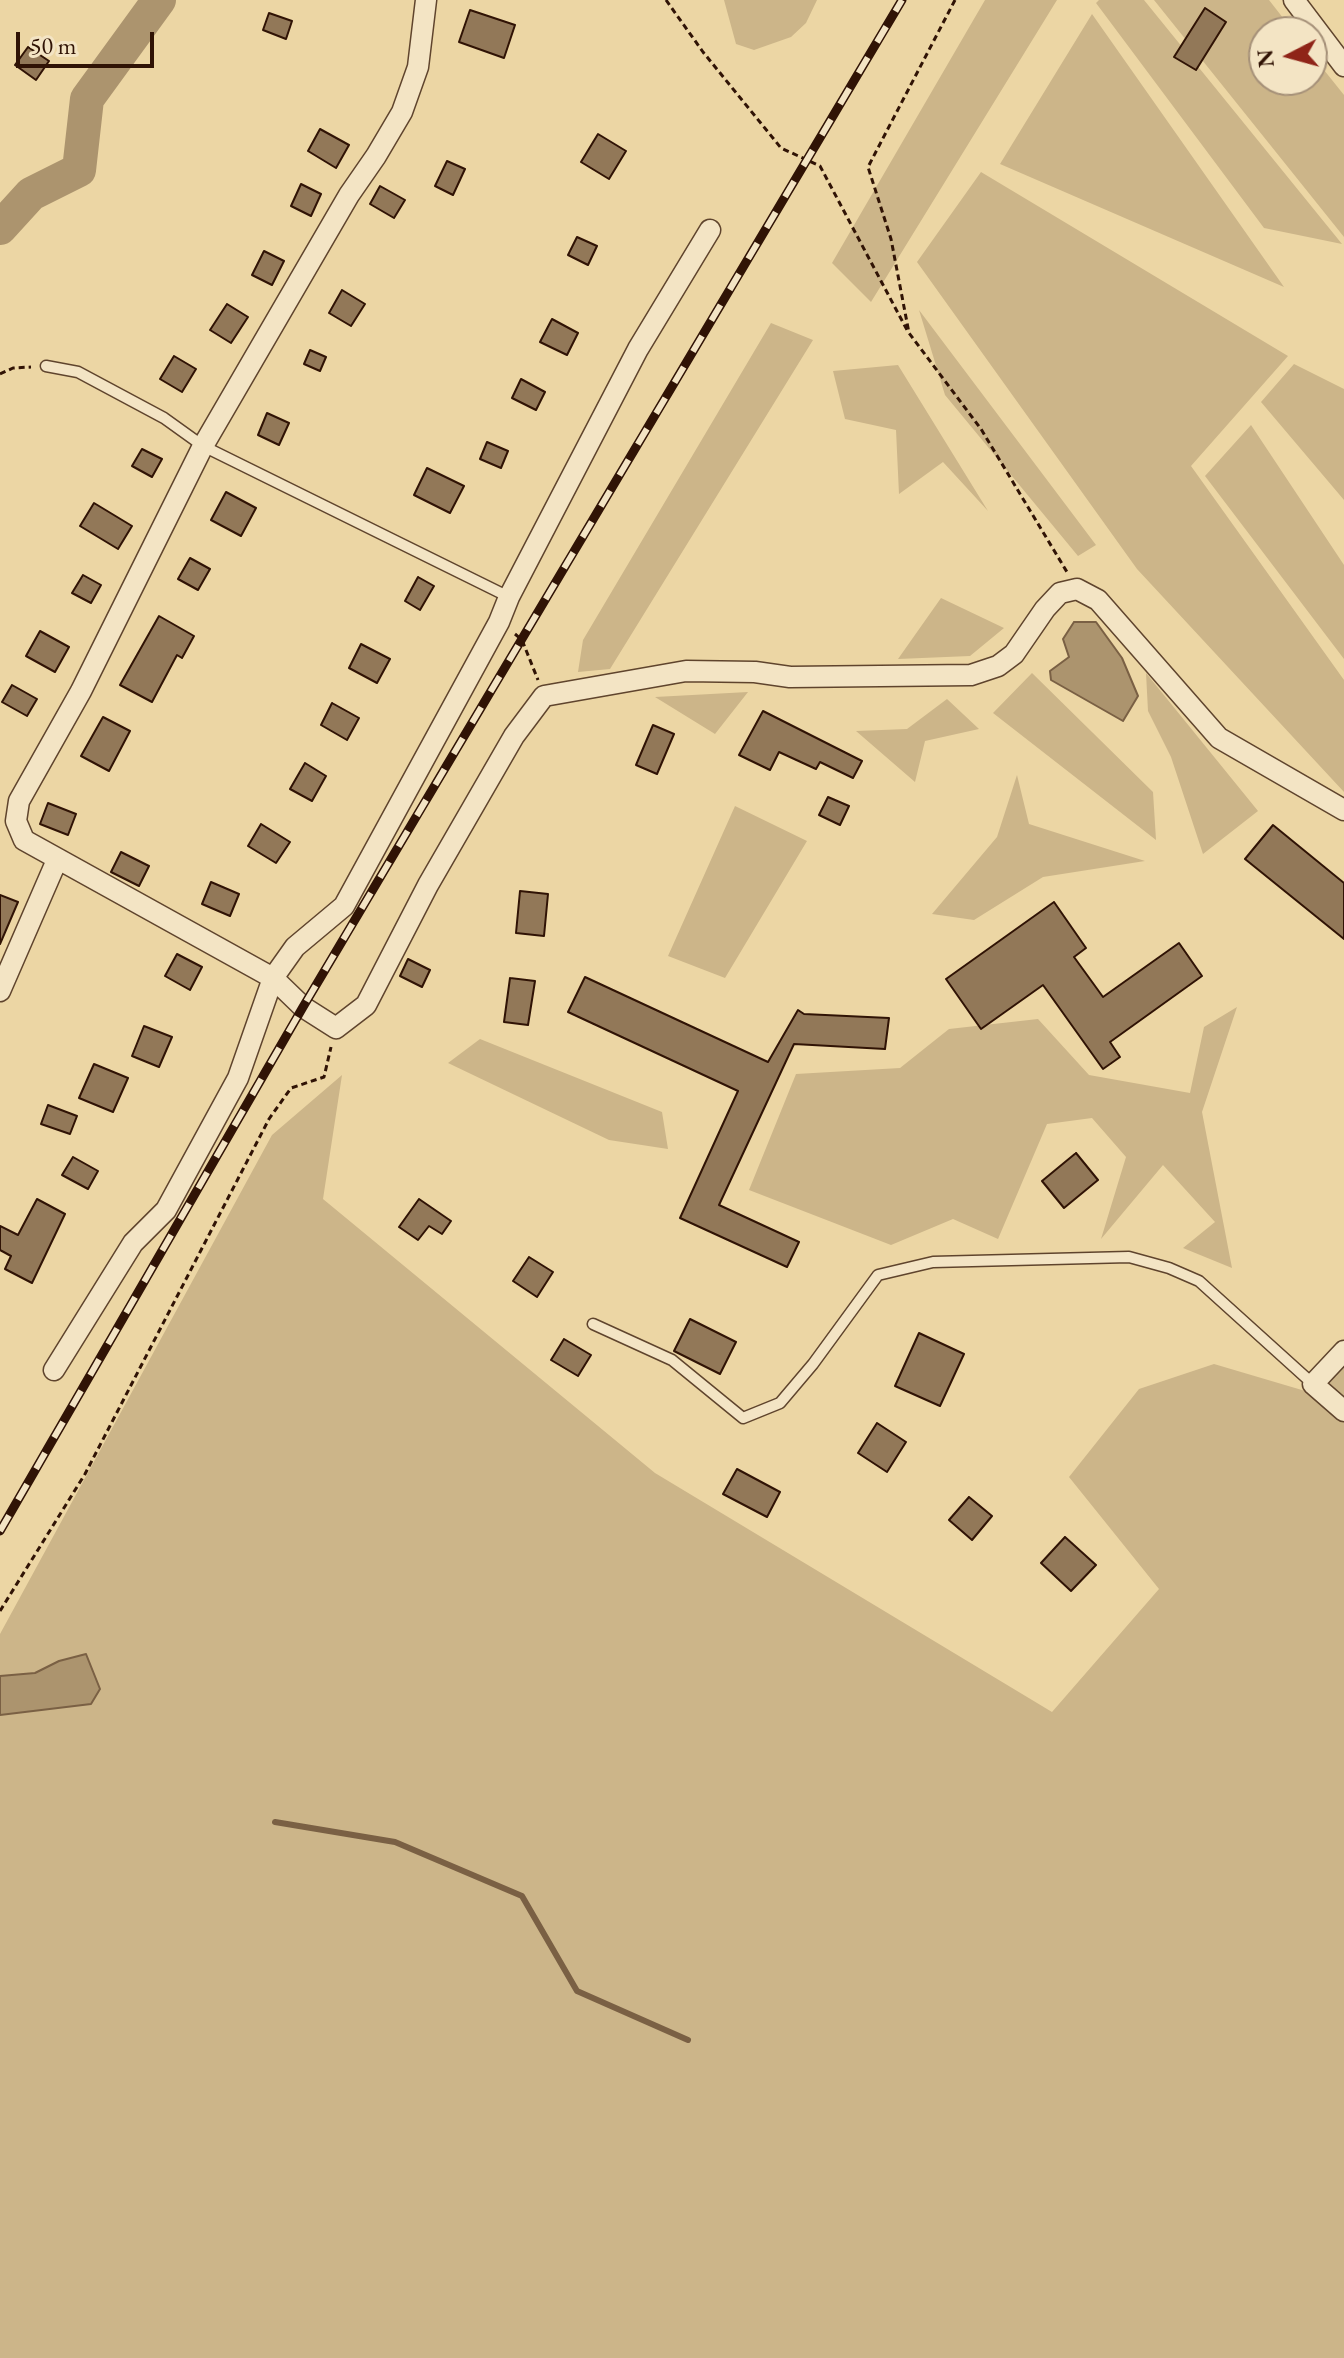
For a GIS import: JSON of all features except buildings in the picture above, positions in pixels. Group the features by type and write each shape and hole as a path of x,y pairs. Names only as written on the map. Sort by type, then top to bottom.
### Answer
{"street":[{"path":"426,0 418,67 402,112 349,195 203,446 81,691 19,801 16,821 24,840 273,978 303,1007 336,1028 366,1005 467,817 514,736 544,696 686,671 755,672 790,677 971,675 998,666 1014,654 1060,593 1077,589 1098,600 1219,738 1344,810"},
{"path":"1294,0 1344,66"},
{"path":"54,1370 133,1243 166,1210 238,1078 273,978 295,947 344,906 499,622 509,597 638,349 710,230"},
{"path":"0,991 57,860"},
{"path":"1344,1351 1313,1384 1344,1411"}],"lane":[{"path":"46,366 78,372 164,418 203,446 509,597"},
{"path":"593,1324 672,1360 743,1418 780,1403 813,1364 878,1275 933,1262 1129,1257 1169,1268 1199,1281 1313,1384"}],"path":[{"path":"666,0 703,52 781,148 820,166 909,333 981,429 1077,589"},
{"path":"909,333 891,239 868,167 955,0"},
{"path":"0,374 13,368 46,366"},
{"path":"499,622 522,640 544,696"},
{"path":"0,1611 85,1474 269,1119 291,1088 324,1077 336,1028"}],"shaded area":[{"path":"724,0 817,0 806,23 791,37 754,50 736,44"},
{"path":"985,0 1057,0 871,302 832,263"},
{"path":"1099,0 1144,0 1342,244 1264,228 1096,3"},
{"path":"1154,0 1269,0 1282,16 1248,16 1248,96 1328,96 1328,75 1344,95 1344,237"},
{"path":"1092,14 1284,287 1000,164"},
{"path":"981,172 1288,356 1191,466 1344,680 1344,792 1137,569 917,262"},
{"path":"919,310 1096,545 1078,556 945,395"},
{"path":"771,323 813,340 610,669 578,672 583,640"},
{"path":"1294,364 1344,389 1344,500 1261,402"},
{"path":"898,365 988,511 943,462 899,494 896,430 845,419 833,371"},
{"path":"1251,425 1344,565 1344,659 1205,476"},
{"path":"941,598 1004,628 970,656 898,659"},
{"path":"1074,622 1096,622 1122,658 1138,696 1123,721 1051,680 1050,671 1069,657 1063,639"},
{"path":"1032,673 1153,792 1156,840 993,713"},
{"path":"1146,673 1258,811 1203,854 1171,757 1148,711"},
{"path":"748,692 715,734 655,697"},
{"path":"947,699 979,729 925,741 915,782 856,731 907,729"},
{"path":"1017,775 1029,824 1145,861 1043,877 974,920 932,914 997,837"},
{"path":"735,806 807,841 725,978 668,956"},
{"path":"1237,1007 1202,1112 1232,1268 1183,1248 1215,1222 1163,1165 1101,1239 1126,1157 1092,1118 1047,1124 998,1239 953,1219 891,1245 749,1190 796,1074 900,1068 949,1029 1038,1019 1089,1075 1190,1093 1204,1027"},
{"path":"480,1039 662,1112 668,1149 609,1140 448,1063"},
{"path":"342,1075 323,1199 655,1473 1052,1712 1159,1589 1069,1477 1139,1389 1214,1364 1312,1393 1344,1360 1344,2358 0,2358 0,1634 272,1135"},
{"path":"86,1654 100,1689 91,1704 0,1715 0,1676 35,1673 59,1661"}],"waterway":[{"path":"0,228 31,194 79,170 87,99 159,0"},
{"path":"275,1822 395,1842 522,1896 577,1991 688,2040"}],"railway":[{"path":"0,1531 303,1007 902,0"}]}
